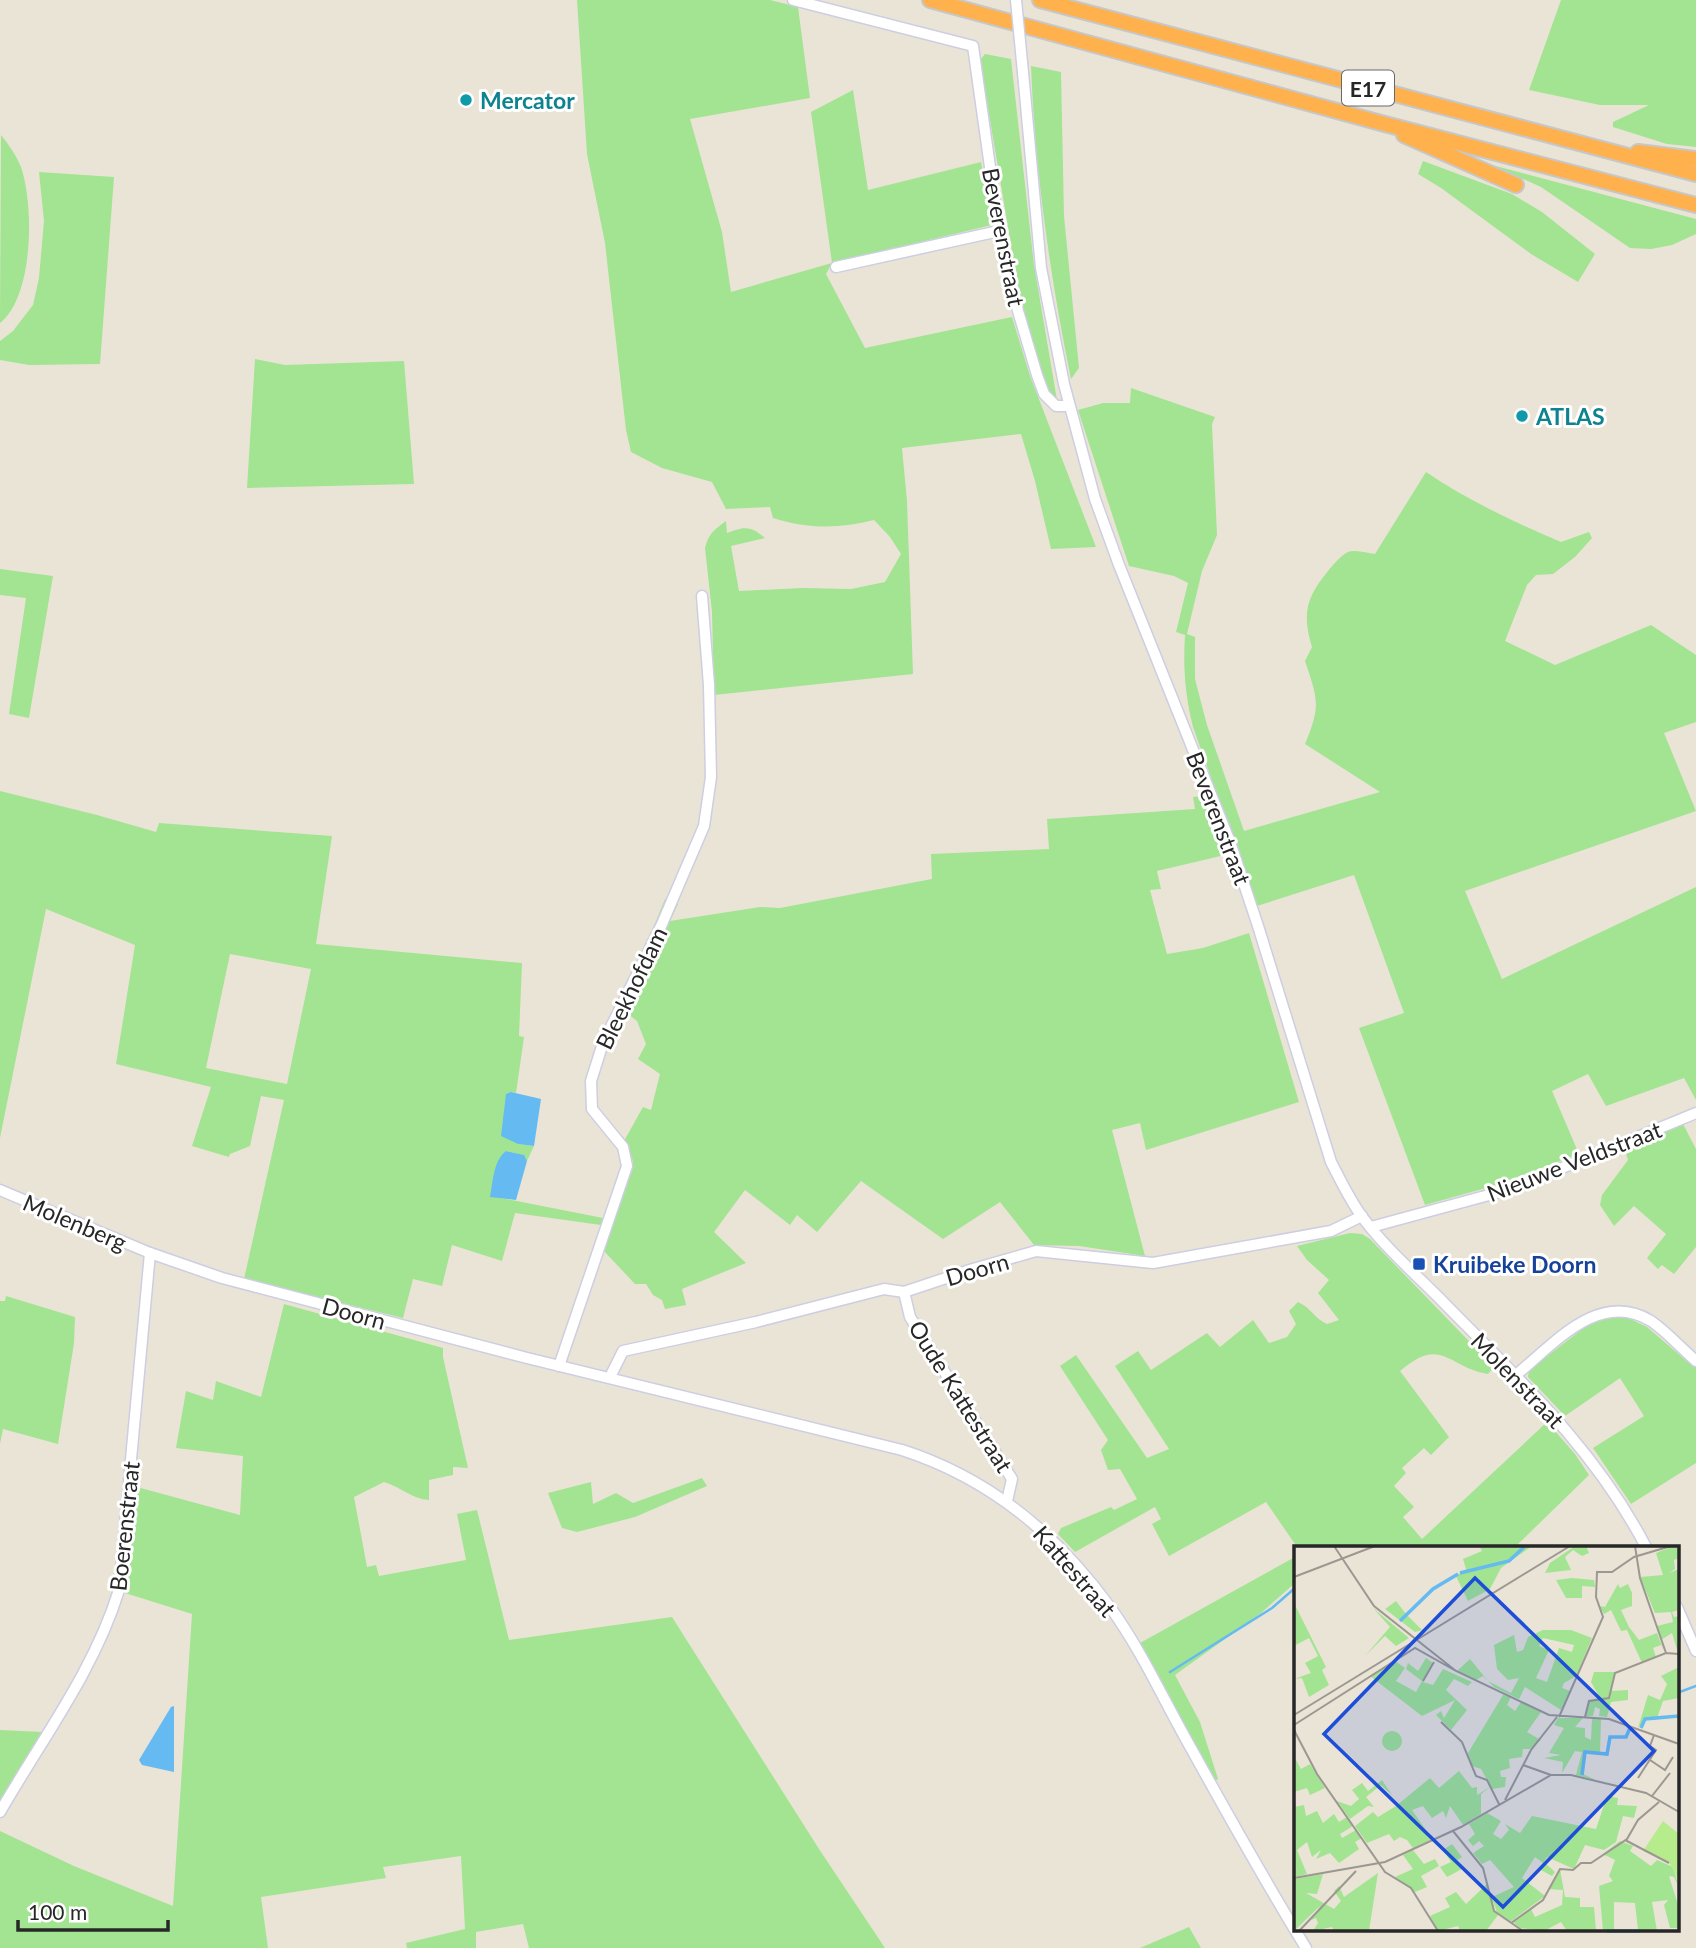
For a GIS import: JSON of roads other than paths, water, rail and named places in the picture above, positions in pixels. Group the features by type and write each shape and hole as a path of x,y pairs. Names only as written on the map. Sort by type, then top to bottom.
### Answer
{"highway":[{"name":"E17","path":"930,0 1381,123 1696,205"},
{"name":"E17","path":"1040,0 1696,174"},
{"path":"1381,123 1516,185"},
{"path":"1572,143 1696,159"}],"street":[{"name":"Beverenstraat","path":"793,0 973,46 999,231 1018,311 1044,394 1056,406 1069,406"},
{"name":"Beverenstraat","path":"1016,0 1041,268 1069,406 1095,499 1234,854 1331,1162 1371,1227"},
{"path":"836,267 999,231"},
{"name":"Bleekhofdam","path":"559,1366 627,1166 623,1147 592,1109 590,1095 593,1071 603,1043 662,925 704,826 711,777 711,755 702,596"},
{"name":"Nieuwe Veldstraat","path":"1371,1227 1511,1189 1696,1113"},
{"name":"Molenberg","path":"0,1190 150,1253"},
{"name":"Doorn","path":"610,1377 623,1351 756,1322 884,1289 904,1292 1036,1251 1153,1263 1331,1231 1362,1216"},
{"name":"Molenstraat","path":"1371,1227 1516,1375 1584,1450 1632,1520 1645,1546"},
{"name":"Doorn","path":"150,1253 222,1279 559,1366"},
{"name":"Boerenstraat","path":"0,1812 92,1660 109,1624 119,1590 150,1253"},
{"name":"Oude Kattestraat","path":"904,1292 910,1317 1012,1479 1007,1501"},
{"path":"1516,1375 1580,1324 1601,1312 1627,1311 1651,1322 1696,1361"},
{"name":"Kattestraat","path":"559,1366 902,1450 947,1466 1007,1501 1052,1538 1111,1608 1294,1927"},
{"path":"1678,1609 1696,1651"},
{"name":"Kattestraat","path":"1296,1930 1306,1948"}],"water":[{"path":"511,1092 541,1099 534,1146 518,1144 501,1136 506,1094"},
{"path":"506,1151 524,1155 527,1161 516,1200 490,1197 496,1166"},
{"path":"174,1706 174,1772 142,1765 139,1760"}],"waterway":[{"path":"1170,1672 1272,1608 1294,1589"},
{"path":"1678,1693 1696,1686"}],"place":[{"name":"Mercator","path":"466,100"},
{"name":"ATLAS","path":"1522,416"},
{"name":"Kruibeke Doorn","path":"1419,1264"}]}
